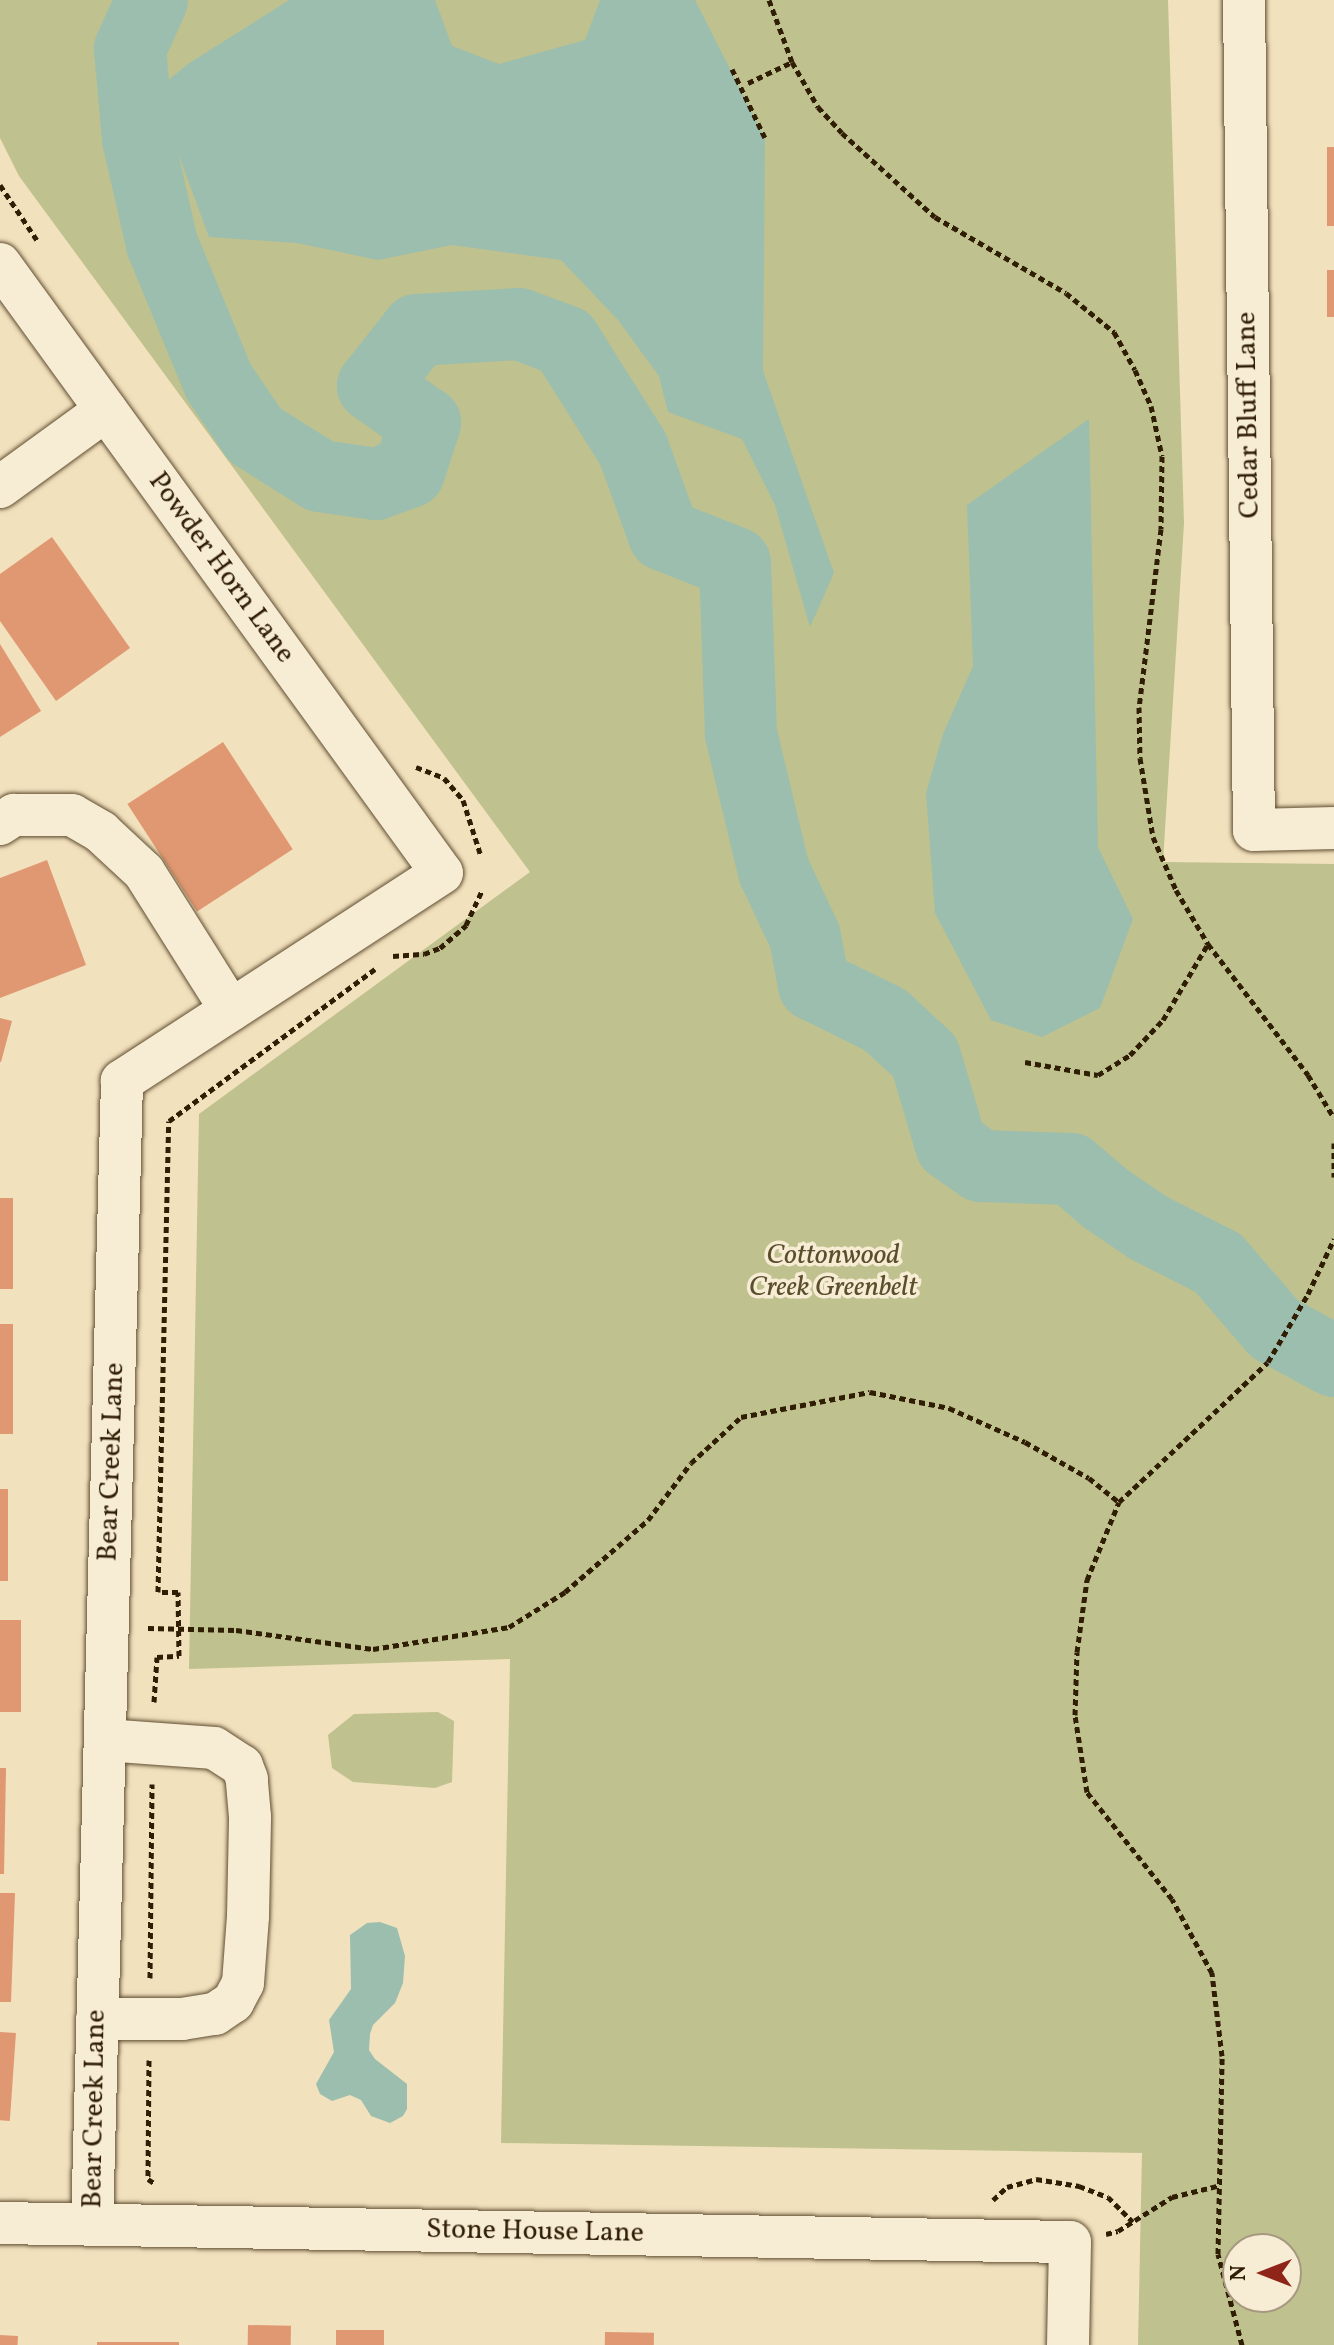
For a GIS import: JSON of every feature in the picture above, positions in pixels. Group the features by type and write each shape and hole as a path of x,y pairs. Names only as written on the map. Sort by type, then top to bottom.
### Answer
{"street":[{"name":"Cedar Bluff Lane","path":"1244,0 1254,830 1334,828"},
{"name":"Powder Horn Lane","path":"0,264 442,873"},
{"path":"0,487 106,410"},
{"path":"0,824 14,815 72,815 101,832 144,872 231,1010"},
{"name":"Bear Creek Lane","path":"92,2224 122,1081 442,873"},
{"path":"97,2019 149,2020 215,2014 239,1993 245,1973 250,1817 247,1779 242,1766 233,1758 214,1748 105,1740"},
{"name":"Stone House Lane","path":"0,2223 1070,2242"},
{"path":"1068,2345 1070,2242"}],"path":[{"path":"769,0 792,62 818,107 842,133 935,217 971,235 1066,293 1114,332 1151,406 1162,456 1161,529 1139,707 1140,758 1153,837 1176,890 1208,944 1308,1075 1334,1118"},
{"path":"748,83 792,62"},
{"path":"732,69 765,138"},
{"path":"389,956 424,954 440,948 466,925 479,900 484,880"},
{"path":"1025,1062 1098,1075 1130,1055 1163,1020 1208,944"},
{"path":"159,2187 148,2179 152,1742 157,1657 179,1656 178,1592 158,1592 169,1121 379,965"},
{"path":"1334,1143 1334,1177"},
{"path":"1242,2345 1218,2254 1222,2056 1212,1973 1172,1899 1087,1792 1075,1715 1077,1652 1087,1580 1119,1502 1271,1358 1334,1239"},
{"path":"107,1631 179,1627 236,1630 373,1649 509,1627 565,1592 648,1520 691,1463 741,1417 870,1392 949,1408 1025,1442 1089,1478 1119,1502"},
{"path":"988,2206 1007,2187 1036,2179 1079,2186 1108,2197 1133,2222"},
{"path":"1070,2242 1118,2231 1172,2197 1221,2185"}],"green space":[{"name":"Cottonwood Creek Greenbelt","path":"0,0 1168,0 1184,523 1163,862 1334,864 1334,2345 1138,2345 1142,2153 501,2143 510,1659 189,1669 199,1114 530,872 19,176 0,138"},
{"path":"438,1712 454,1721 452,1782 435,1788 353,1782 332,1768 328,1735 354,1714"}],"shaded area":[{"path":"289,0 435,0 452,46 499,64 585,40 600,0 695,0 765,138 763,371 834,573 810,627 775,505 742,439 668,412 659,376 618,320 561,260 452,245 378,260 297,243 209,237 155,91 188,64"},
{"path":"1089,419 1098,847 1133,919 1100,1008 1042,1037 991,1020 935,913 926,793 943,734 973,666 967,505"},
{"path":"380,1922 397,1928 405,1956 403,1983 395,2003 373,2025 370,2034 369,2050 375,2059 407,2084 407,2109 403,2116 390,2123 371,2116 361,2100 350,2095 332,2101 320,2094 316,2084 334,2052 329,2020 351,1989 350,1935 367,1923"}],"building":[{"path":"1327,147 1334,147 1334,226 1327,226"},
{"path":"1327,270 1334,270 1334,317 1327,317"},
{"path":"52,537 130,648 56,701 0,621 0,574"},
{"path":"0,644 41,711 0,737"},
{"path":"223,742 293,849 197,911 127,804"},
{"path":"47,860 86,965 0,998 0,878"},
{"path":"0,1018 12,1021 1,1062 0,1062"},
{"path":"0,1198 13,1198 13,1289 0,1289"},
{"path":"0,1324 13,1324 13,1434 0,1434"},
{"path":"0,1489 8,1489 8,1581 0,1581"},
{"path":"0,1620 21,1620 21,1712 0,1712"},
{"path":"0,1768 6,1768 4,1874 0,1874"},
{"path":"0,1893 15,1893 11,2002 0,2002"},
{"path":"0,2032 16,2033 10,2121 0,2120"},
{"path":"248,2325 291,2326 291,2345 248,2345"},
{"path":"336,2330 384,2330 384,2345 336,2345"},
{"path":"605,2332 654,2333 654,2345 605,2345"},
{"path":"0,2335 18,2336 18,2345 0,2345"},
{"path":"97,2342 179,2342 179,2345 97,2345"}],"waterway":[{"path":"152,0 130,49 138,139 162,244 219,382 255,435 320,476 376,484 409,472 425,423 373,386 417,330 519,324 565,341 633,449 664,535 735,563 741,734 774,871 805,937 814,985 885,1020 925,1057 951,1145 981,1166 1071,1169 1106,1199 1149,1228 1218,1263 1275,1329 1334,1361"}]}
